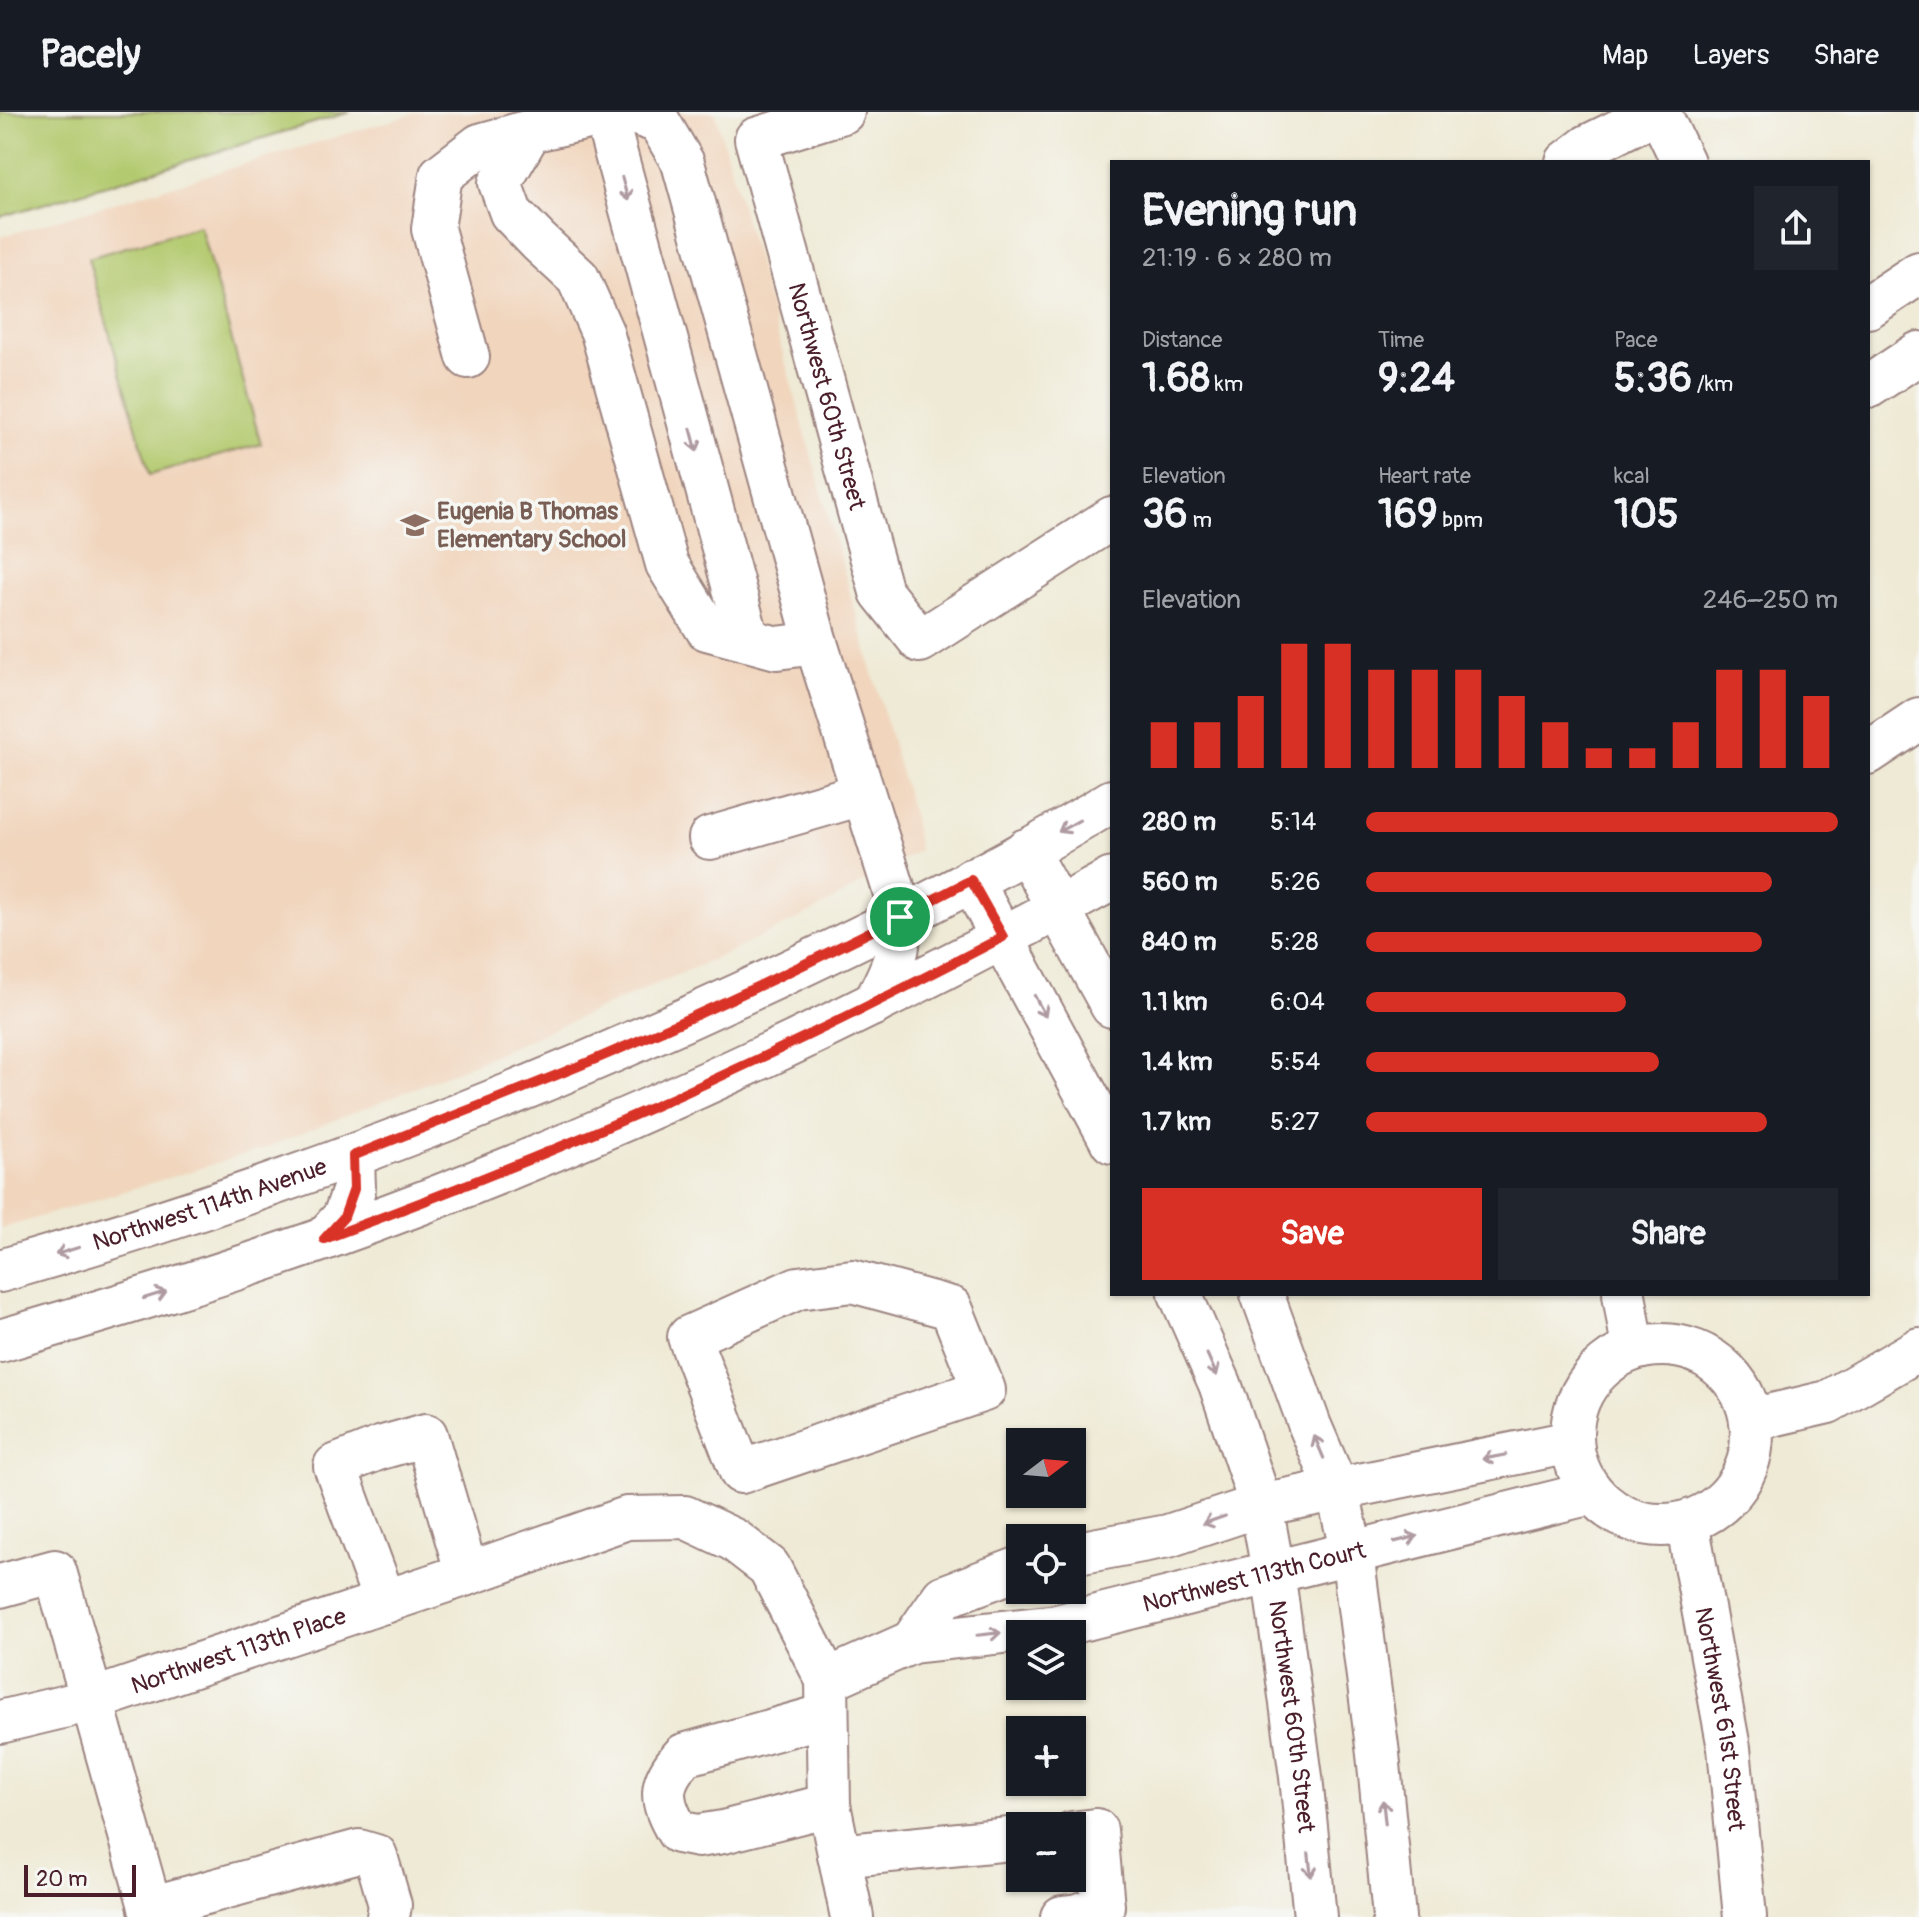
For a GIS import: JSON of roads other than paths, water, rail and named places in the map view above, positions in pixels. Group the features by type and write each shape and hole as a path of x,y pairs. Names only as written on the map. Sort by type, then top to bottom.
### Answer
{"street":[{"name":"Northwest 60th Street","path":"843,112 756,139 881,592 920,641 1110,519"},
{"path":"1570,160 1588,146 1616,149 1658,112 1682,160"},
{"path":"617,113 748,640"},
{"path":"468,357 433,229 441,175 480,145 530,131 617,113 659,122 683,163 816,643 894,890 900,917 899,946 874,1004"},
{"path":"530,131 500,183 511,213 578,278 602,332 667,564 707,629 777,648 816,643"},
{"path":"1870,306 1919,273"},
{"path":"1870,386 1919,353"},
{"path":"1870,752 1919,719"},
{"path":"710,838 862,794"},
{"name":"Northwest 114th Avenue","path":"0,1271 213,1206 353,1156 619,1049 900,917 1110,802"},
{"path":"1026,850 1110,1002"},
{"path":"971,880 1110,1138"},
{"path":"0,1341 208,1279 478,1181 730,1073 874,1004 1110,880"},
{"path":"324,1239 344,1217 354,1189 353,1156"},
{"path":"734,1540 741,1472 689,1337 798,1288 852,1281 951,1308 984,1390 741,1472"},
{"name":"Northwest 60th Street","path":"1181,1296 1220,1384 1261,1505 1301,1777 1315,1917"},
{"path":"1263,1296 1310,1426 1337,1489 1352,1553 1378,1754 1394,1917"},
{"path":"1624,1296 1633,1348"},
{"path":"1664,1344 1694,1350 1721,1366 1741,1390 1751,1420 1752,1447 1744,1472 1731,1495 1711,1512 1687,1522 1661,1526 1634,1522 1611,1510 1591,1493 1577,1469 1571,1442 1574,1412 1586,1385 1607,1362 1633,1348 1664,1344"},
{"path":"1751,1420 1828,1402 1919,1349"},
{"path":"385,1602 335,1466 380,1448 426,1435 467,1574"},
{"path":"1086,1551 1168,1536 1261,1505 1571,1442"},
{"name":"Northwest 113th Court","path":"829,1805 698,1836 678,1832 668,1815 663,1794 670,1769 684,1755 827,1697 912,1642 1057,1626 1591,1493"},
{"name":"Northwest 113th Place","path":"0,1722 92,1700 627,1518 685,1517 734,1540 769,1567 827,1697"},
{"name":"Northwest 61st Street","path":"1687,1522 1729,1748 1745,1917"},
{"path":"0,1586 55,1571 151,1913 359,1851 376,1856 390,1905 388,1917"},
{"path":"912,1642 943,1597 1006,1573"},
{"path":"827,1697 829,1805 852,1917"},
{"path":"1062,1917 1079,1915 1103,1906 1096,1830 1086,1831"},
{"path":"839,1856 1006,1839"}],"place":[{"name":"Eugenia B Thomas Elementary School","path":"415,525"}]}
